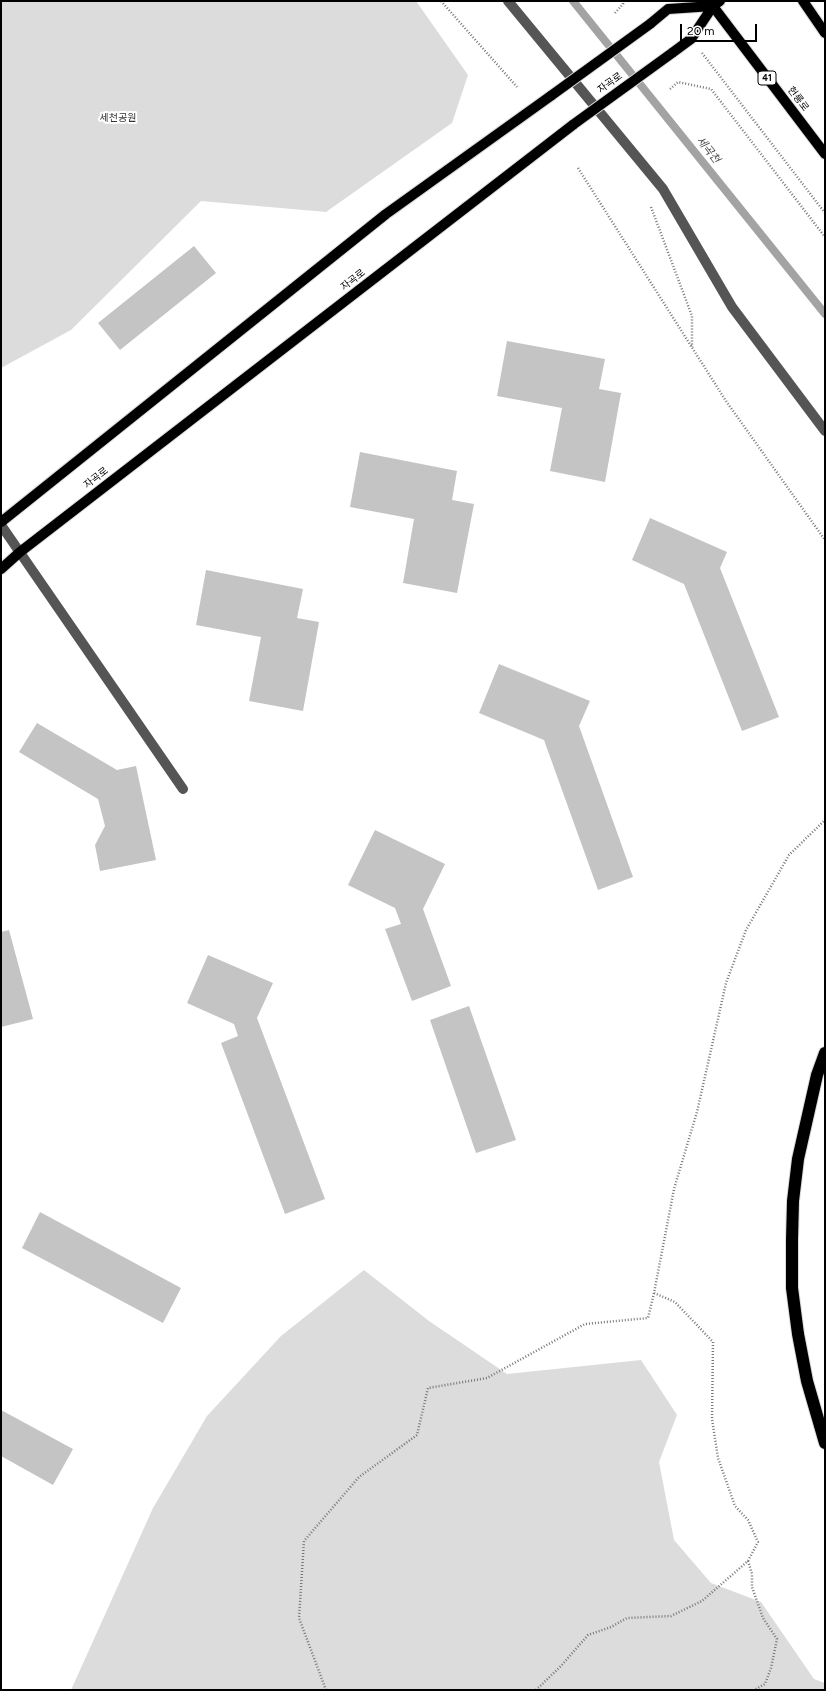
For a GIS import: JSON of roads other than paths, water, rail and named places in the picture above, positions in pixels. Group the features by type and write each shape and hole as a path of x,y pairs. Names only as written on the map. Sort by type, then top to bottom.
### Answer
{"highway":[{"path":"825,1053 814,1089 798,1159 793,1201 792,1240 792,1288 798,1334 807,1381 825,1443"}],"main road":[{"path":"804,1 825,33"},
{"path":"1,524 386,214 650,24 668,9 714,3"},
{"name":"자곡로","path":"1,569 20,552 574,124 691,39 714,3"},
{"name":"헌릉로","path":"714,3 825,154"}],"street":[{"path":"508,1 663,189 732,307 825,431"},
{"path":"1,524 183,789"}],"waterway":[{"name":"세곡천","path":"573,1 825,314"}],"park label":[{"name":"세천공원","path":"118,118"}]}
